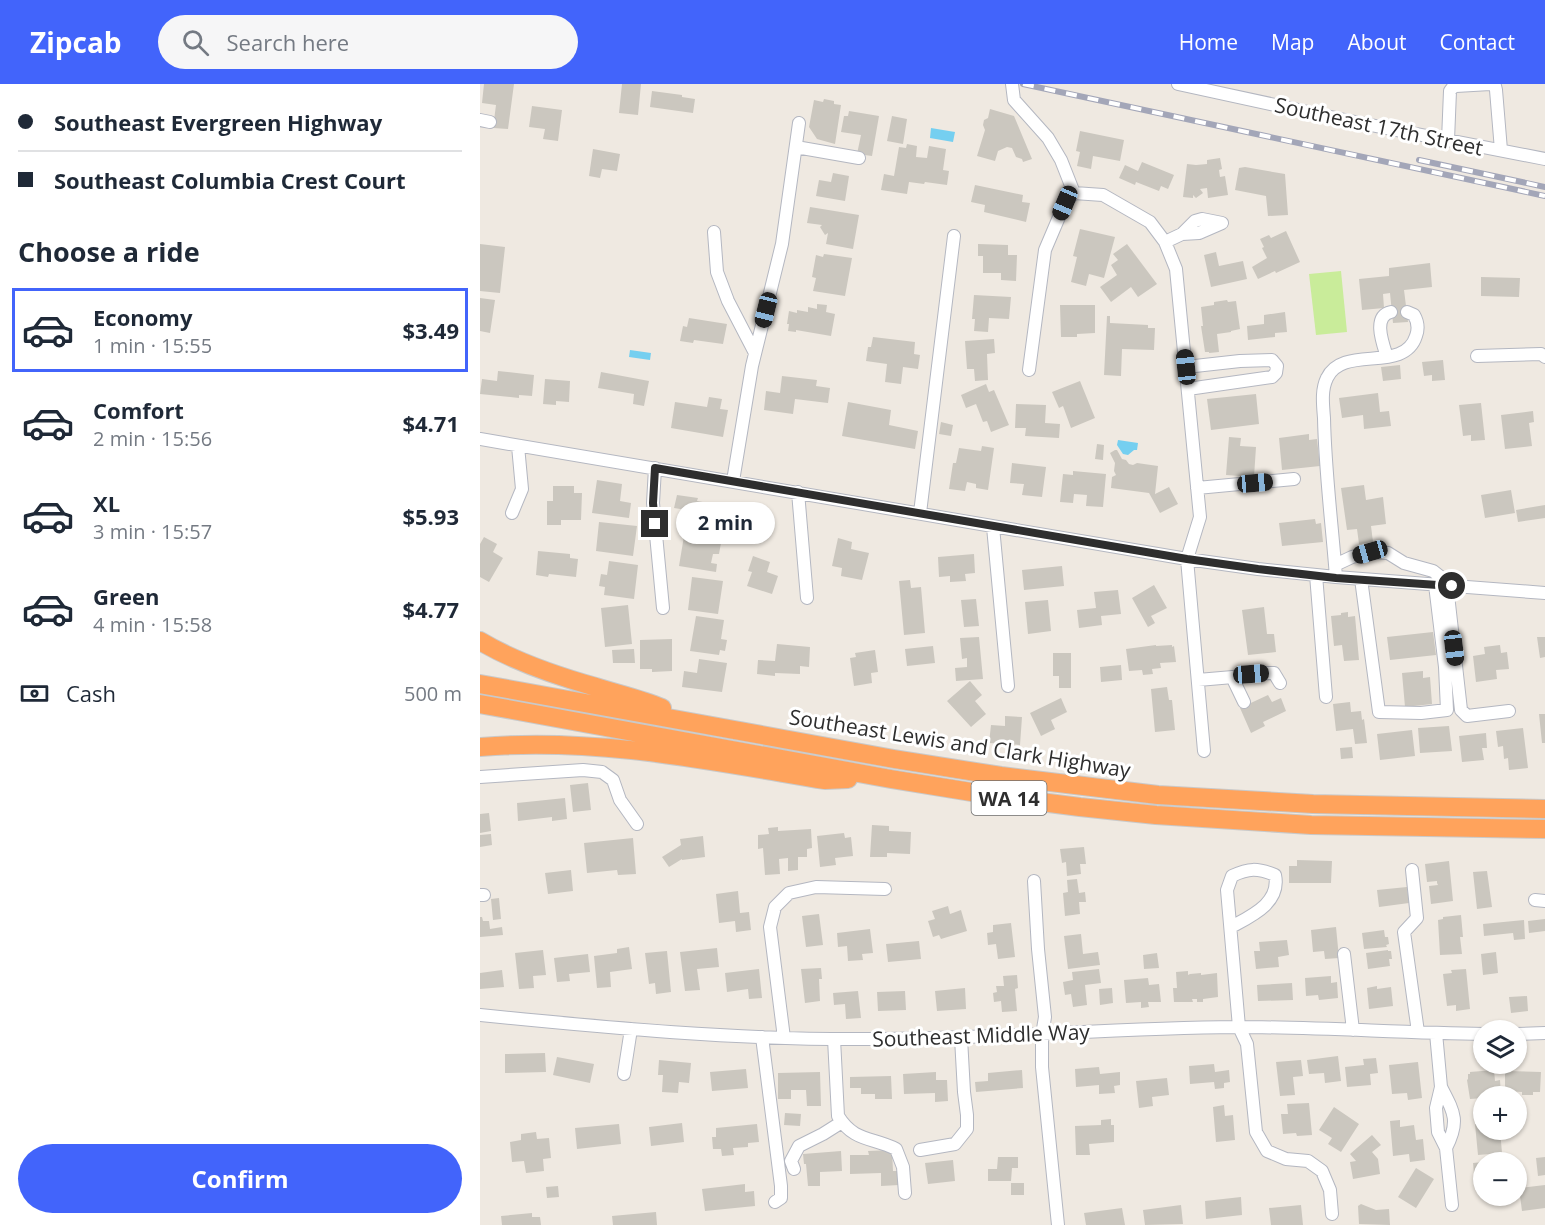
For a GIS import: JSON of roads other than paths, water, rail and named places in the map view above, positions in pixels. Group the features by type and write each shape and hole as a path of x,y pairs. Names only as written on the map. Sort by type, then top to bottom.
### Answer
{"highway":[{"path":"480,641 533,666 594,687 648,702 700,724"},
{"name":"Southeast Lewis and Clark Highway","path":"480,684 894,759 1001,776 1158,795 1313,804 1545,809"},
{"name":"Southeast Lewis and Clark Highway","path":"480,704 1002,797 1156,815 1311,825 1545,829"},
{"path":"480,747 537,744 586,745 652,752 825,780 891,779"}],"street":[{"path":"1012,84 1014,100 1048,138 1061,160 1074,194"},
{"name":"Southeast 17th Street","path":"1178,84 1545,159"},
{"path":"1448,140 1450,91 1453,87 1490,84 1495,86 1496,90 1500,150"},
{"path":"733,481 752,366 782,243 800,123"},
{"path":"796,147 859,158"},
{"path":"1029,370 1045,250 1065,203 1074,194 1103,195 1150,222 1165,242 1176,269 1200,517 1187,559 1204,751"},
{"path":"714,232 717,272 728,301 755,353"},
{"path":"1165,242 1182,234"},
{"path":"920,513 954,236"},
{"path":"1387,357 1380,325 1383,316 1391,312"},
{"path":"1336,571 1324,438 1323,390 1326,378 1338,365 1387,357 1412,346 1418,321 1414,315 1407,312"},
{"path":"1477,356 1541,354 1545,357"},
{"path":"1186,367 1272,360 1277,366 1276,373 1272,377 1188,389"},
{"path":"480,439 1187,559 1316,575 1336,571 1361,579 1545,593"},
{"path":"512,513 522,489 518,446"},
{"path":"655,468 653,503 663,608"},
{"path":"1197,488 1294,479"},
{"path":"798,492 807,598"},
{"path":"993,526 1008,686"},
{"path":"1336,571 1352,557 1370,552 1388,553 1404,563 1432,571 1445,586 1461,710 1467,716 1509,711"},
{"path":"1316,575 1326,697"},
{"path":"1361,579 1379,712 1421,713 1447,710 1445,586"},
{"path":"1198,680 1274,673 1280,682"},
{"path":"1232,677 1244,702"},
{"path":"480,777 583,770 602,772 613,780 620,800 637,824"},
{"path":"1231,927 1268,903 1277,884 1275,875 1261,870 1244,870 1232,876 1227,890 1239,1027 1247,1044 1256,1132 1267,1151 1286,1159 1308,1161 1322,1171 1330,1190 1332,1214"},
{"path":"1412,870 1418,918 1404,932 1419,1032"},
{"path":"1034,881 1045,1017 1042,1035 1042,1067 1058,1225"},
{"path":"784,1038 770,927 776,907 789,893 816,887 885,889"},
{"path":"1344,954 1353,1030"},
{"name":"Southeast Middle Way","path":"480,1015 743,1037 834,1039 962,1038 1239,1027 1473,1034"},
{"path":"624,1074 631,1029"},
{"path":"1436,1033 1441,1087 1436,1108 1438,1132 1446,1148 1452,1205"},
{"path":"1527,1034 1545,1033"},
{"path":"762,1037 782,1198 775,1202"},
{"path":"920,1150 955,1144 967,1129 962,1038"},
{"path":"834,1039 838,1116 855,1135 896,1149 903,1167 904,1193"},
{"path":"794,1169 791,1161 799,1146 842,1122"}],"water":[{"path":"931,128 955,132 953,142 930,138"},
{"path":"630,350 651,353 650,360 629,357"},
{"path":"1118,440 1138,443 1137,450 1128,455 1123,454 1117,445"}],"railway":[{"path":"1023,84 1545,196"},
{"path":"1419,160 1545,187"}]}
